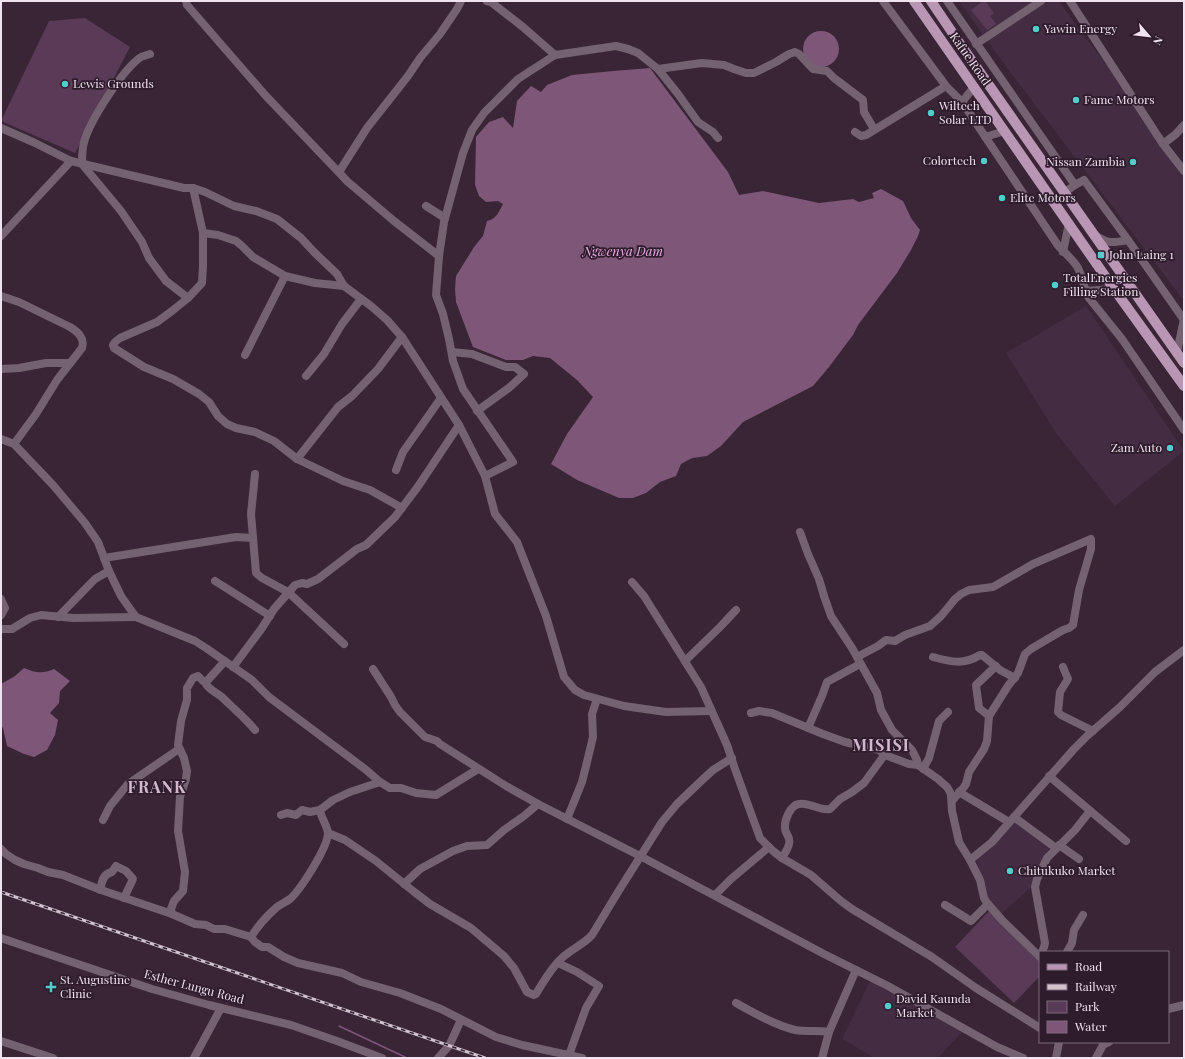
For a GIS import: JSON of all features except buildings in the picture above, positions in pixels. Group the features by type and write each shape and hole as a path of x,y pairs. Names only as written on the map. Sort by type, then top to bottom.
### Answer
{"main road":[{"name":"Kafue Road","path":"914,1 1114,289 1184,386"},
{"name":"Kafue Road","path":"931,1 1184,363"}],"street":[{"path":"187,1 187,5 266,96 348,182 394,221 439,256"},
{"path":"339,172 367,128 440,34 461,1"},
{"path":"487,1 491,2 523,27 556,55"},
{"path":"883,1 946,86 962,102 1057,244 1063,252 1071,258 1078,268 1085,291 1089,298 1122,339 1184,430"},
{"path":"947,1 1075,185"},
{"path":"976,44 1041,1"},
{"path":"1070,1 1163,144 1184,171"},
{"path":"958,41 969,34"},
{"path":"485,476 513,462 463,389 453,361 443,314 436,295 439,256 445,218 462,153 472,130 484,113 518,79 556,55 616,46 638,53 658,69 698,122 713,132 718,138"},
{"path":"658,69 702,63 724,65 734,70 754,73 795,52 800,54 813,68 828,71 834,78 863,100 864,112 874,130"},
{"path":"150,54 142,57 129,68 104,103 86,138 83,148 82,164 121,211 142,242 149,258 166,280 188,298"},
{"path":"855,132 861,136 866,136 946,86"},
{"path":"962,102 974,87"},
{"path":"1163,144 1176,134 1184,125"},
{"path":"1,128 71,161 184,188 193,188 209,193 234,206 277,219 301,238 337,274 344,286 387,320 402,337 458,425 485,476 495,514 517,542 543,609 564,677 575,690 584,695 624,706 666,712 711,711"},
{"path":"985,137 1005,131"},
{"path":"1,236 71,161"},
{"path":"1065,192 1084,180 1184,319 1177,352"},
{"path":"193,188 203,233 202,283 188,298 158,322 120,338 113,345 114,348 144,367 173,379 199,394 209,402 218,416 227,424 236,428 255,432 274,441 297,459 344,481 370,490 402,508"},
{"path":"426,206 445,218"},
{"path":"1063,252 1069,224"},
{"path":"203,233 218,235 236,241 253,257 285,276 315,283 344,286"},
{"path":"1094,234 1112,243 1128,240"},
{"path":"245,355 285,276"},
{"path":"1085,291 1114,289"},
{"path":"1,296 19,302 57,320 76,331 83,339 82,348 57,380 36,414 14,444"},
{"path":"306,376 324,354 342,324 361,299"},
{"path":"297,459 338,407 352,396 378,369 402,337"},
{"path":"452,352 472,354 506,367 515,367 524,374 510,387 477,411"},
{"path":"1,369 19,368 46,362 70,363"},
{"path":"396,470 404,452 441,398"},
{"path":"234,667 270,616 295,585 302,583 307,584 318,579 357,549 366,545 386,526 417,488 458,425"},
{"path":"1,439 14,444 53,485 86,523 98,542 109,571 128,606 136,616"},
{"path":"255,474 251,514 256,573 262,578 288,592 344,644"},
{"path":"800,532 832,616 877,693 881,710 892,730 912,750 920,767"},
{"path":"104,558 236,537 253,538"},
{"path":"808,728 827,682 886,640 895,641 905,635 930,626 941,616 955,599 969,590 977,588 993,588 1033,564 1091,539 1091,549 1079,590 1072,625 1031,649 1026,654 1018,673 989,716 984,749 968,772 966,784 952,801"},
{"path":"58,617 95,579 109,571"},
{"path":"215,581 270,616"},
{"path":"632,582 644,596 701,687 732,758 760,838 782,858 811,875 852,909 932,957 976,988 1039,1027"},
{"path":"1,599 5,608 1,615"},
{"path":"684,661 736,610"},
{"path":"1,629 12,629 36,616 41,615 73,618 136,616 195,641 234,667 252,680 269,697 365,769 380,782 390,788 401,788 416,793 436,796 478,769"},
{"path":"970,860 992,842 1074,748 1120,707 1155,672 1184,650"},
{"path":"933,657 955,662 972,660 980,655 1015,678"},
{"path":"205,682 225,661"},
{"path":"989,716 979,708 976,685 996,666"},
{"path":"1063,666 1068,679 1060,692 1058,712 1061,716 1093,731"},
{"path":"373,669 395,706 425,738 437,741 478,769 538,804 888,986 997,1047 1023,1058"},
{"path":"172,914 171,909 174,901 183,891 185,872 178,830 180,797 186,778 186,766 178,745 181,721 187,700 187,688 193,678 198,676 207,686 222,697 255,730"},
{"path":"567,819 582,782 587,762 593,737 592,714 597,699"},
{"path":"751,713 765,711 852,744 879,750 885,755 920,767 947,787 951,796 952,811 959,842 980,880 984,898 1002,920 1039,954"},
{"path":"920,767 929,758 939,721 948,712"},
{"path":"103,820 110,806 128,784 179,749"},
{"path":"782,858 790,843 789,837 785,831 786,821 795,805 803,803 822,809 830,809 840,799 864,783 885,755"},
{"path":"328,833 345,840 376,861 430,904 471,928 504,956 514,968 525,989 530,994 534,995 558,963 568,953 581,945 592,935 662,822 677,804 713,770 732,758"},
{"path":"1049,776 1126,841"},
{"path":"281,815 287,813 296,815 302,810 310,812 320,810 333,800 350,792 380,782"},
{"path":"959,792 1079,859"},
{"path":"404,884 420,869 444,855 467,846 487,845 538,804"},
{"path":"251,937 256,928 276,908 291,898 309,875 326,843 328,833 320,810"},
{"path":"1042,951 1045,943 1035,887 1037,879 1047,858 1075,830 1090,811"},
{"path":"715,895 731,879 769,847"},
{"path":"1,849 15,860 24,864 63,875 100,890 172,914 195,924 206,925 214,929 225,929 251,937 262,947 268,947 298,964 342,973 361,982 400,993 441,1009 496,1037 522,1045 582,1058"},
{"path":"100,890 104,877 108,872 112,872 116,866 126,871 133,879 124,898"},
{"path":"945,905 971,921 988,904"},
{"path":"1068,951 1072,943 1074,930 1082,915"},
{"name":"Esther Lungu Road","path":"1,938 152,989 291,1025 382,1058"},
{"path":"558,963 577,972 599,986 586,1008 569,1055"},
{"path":"822,1058 830,1032 856,970"},
{"path":"736,1003 759,1016 786,1027 805,1031 821,1030 830,1032"},
{"path":"1169,1009 1184,1005"},
{"path":"194,1058 221,1008"},
{"path":"438,1058 449,1046 461,1020"},
{"path":"2,1043 53,1058"},
{"path":"1056,1058 1059,1043"},
{"path":"1096,1058 1103,1045 1107,1043"}],"shaded area":[{"path":"959,1 1059,1 1081,32 1184,165 1184,301 1004,64"},
{"path":"1086,306 1184,451 1115,506 1056,433 1006,353"},
{"name":"Chitukuko Market","path":"1015,819 1050,845 1036,883 1001,914 988,898 976,859"},
{"name":"David Kaunda Market","path":"871,979 962,1032 938,1058 875,1058 842,1039"}],"green space":[{"path":"985,1 994,13 990,16 996,24 987,30 971,10"},
{"name":"Lewis Grounds","path":"85,18 130,47 75,153 1,121 49,21"},
{"path":"989,911 1039,959 1039,977 1014,1003 955,947"}],"water":[{"path":"821,31 834,36 839,49 834,62 821,67 808,62 803,49 808,36"},
{"name":"Ngwenya Dam","path":"650,68 728,172 739,195 763,191 819,203 853,199 859,202 874,198 872,193 881,189 903,201 911,218 920,230 911,250 897,273 858,325 853,335 813,386 743,422 721,446 707,456 692,458 681,464 676,476 660,482 646,493 633,498 619,498 577,480 551,464 567,434 593,397 577,380 550,358 533,356 523,360 506,360 473,347 456,302 455,289 456,276 474,247 483,236 487,221 495,217 503,204 498,201 486,202 479,196 475,185 476,137 489,122 503,117 513,128 517,101 531,86 541,92 547,85 572,75"},
{"path":"24,668 39,672 46,672 54,669 70,681 60,691 59,703 50,713 58,720 55,735 47,750 34,757 7,746 3,728 1,726 1,684 15,676"}],"waterway":[{"path":"339,1026 407,1058"}],"railway":[{"path":"1,892 485,1058"}],"place":[{"name":"Yawin Energy","path":"1036,29"},
{"name":"Lewis Grounds","path":"65,84"},
{"name":"Fame Motors","path":"1076,100"},
{"name":"Wiltech Solar LTD","path":"931,113"},
{"name":"Colortech","path":"984,161"},
{"name":"Nissan Zambia","path":"1133,162"},
{"name":"Elite Motors","path":"1002,198"},
{"name":"John Laing 1","path":"1101,255"},
{"name":"TotalEnergies Filling Station","path":"1055,285"},
{"name":"Zam Auto","path":"1170,448"},
{"name":"Chitukuko Market","path":"1010,871"},
{"name":"St. Augustine Clinic","path":"51,987"},
{"name":"David Kaunda Market","path":"888,1006"}],"district":[{"name":"MISISI","path":"881,745"},
{"name":"FRANK","path":"157,787"}]}
